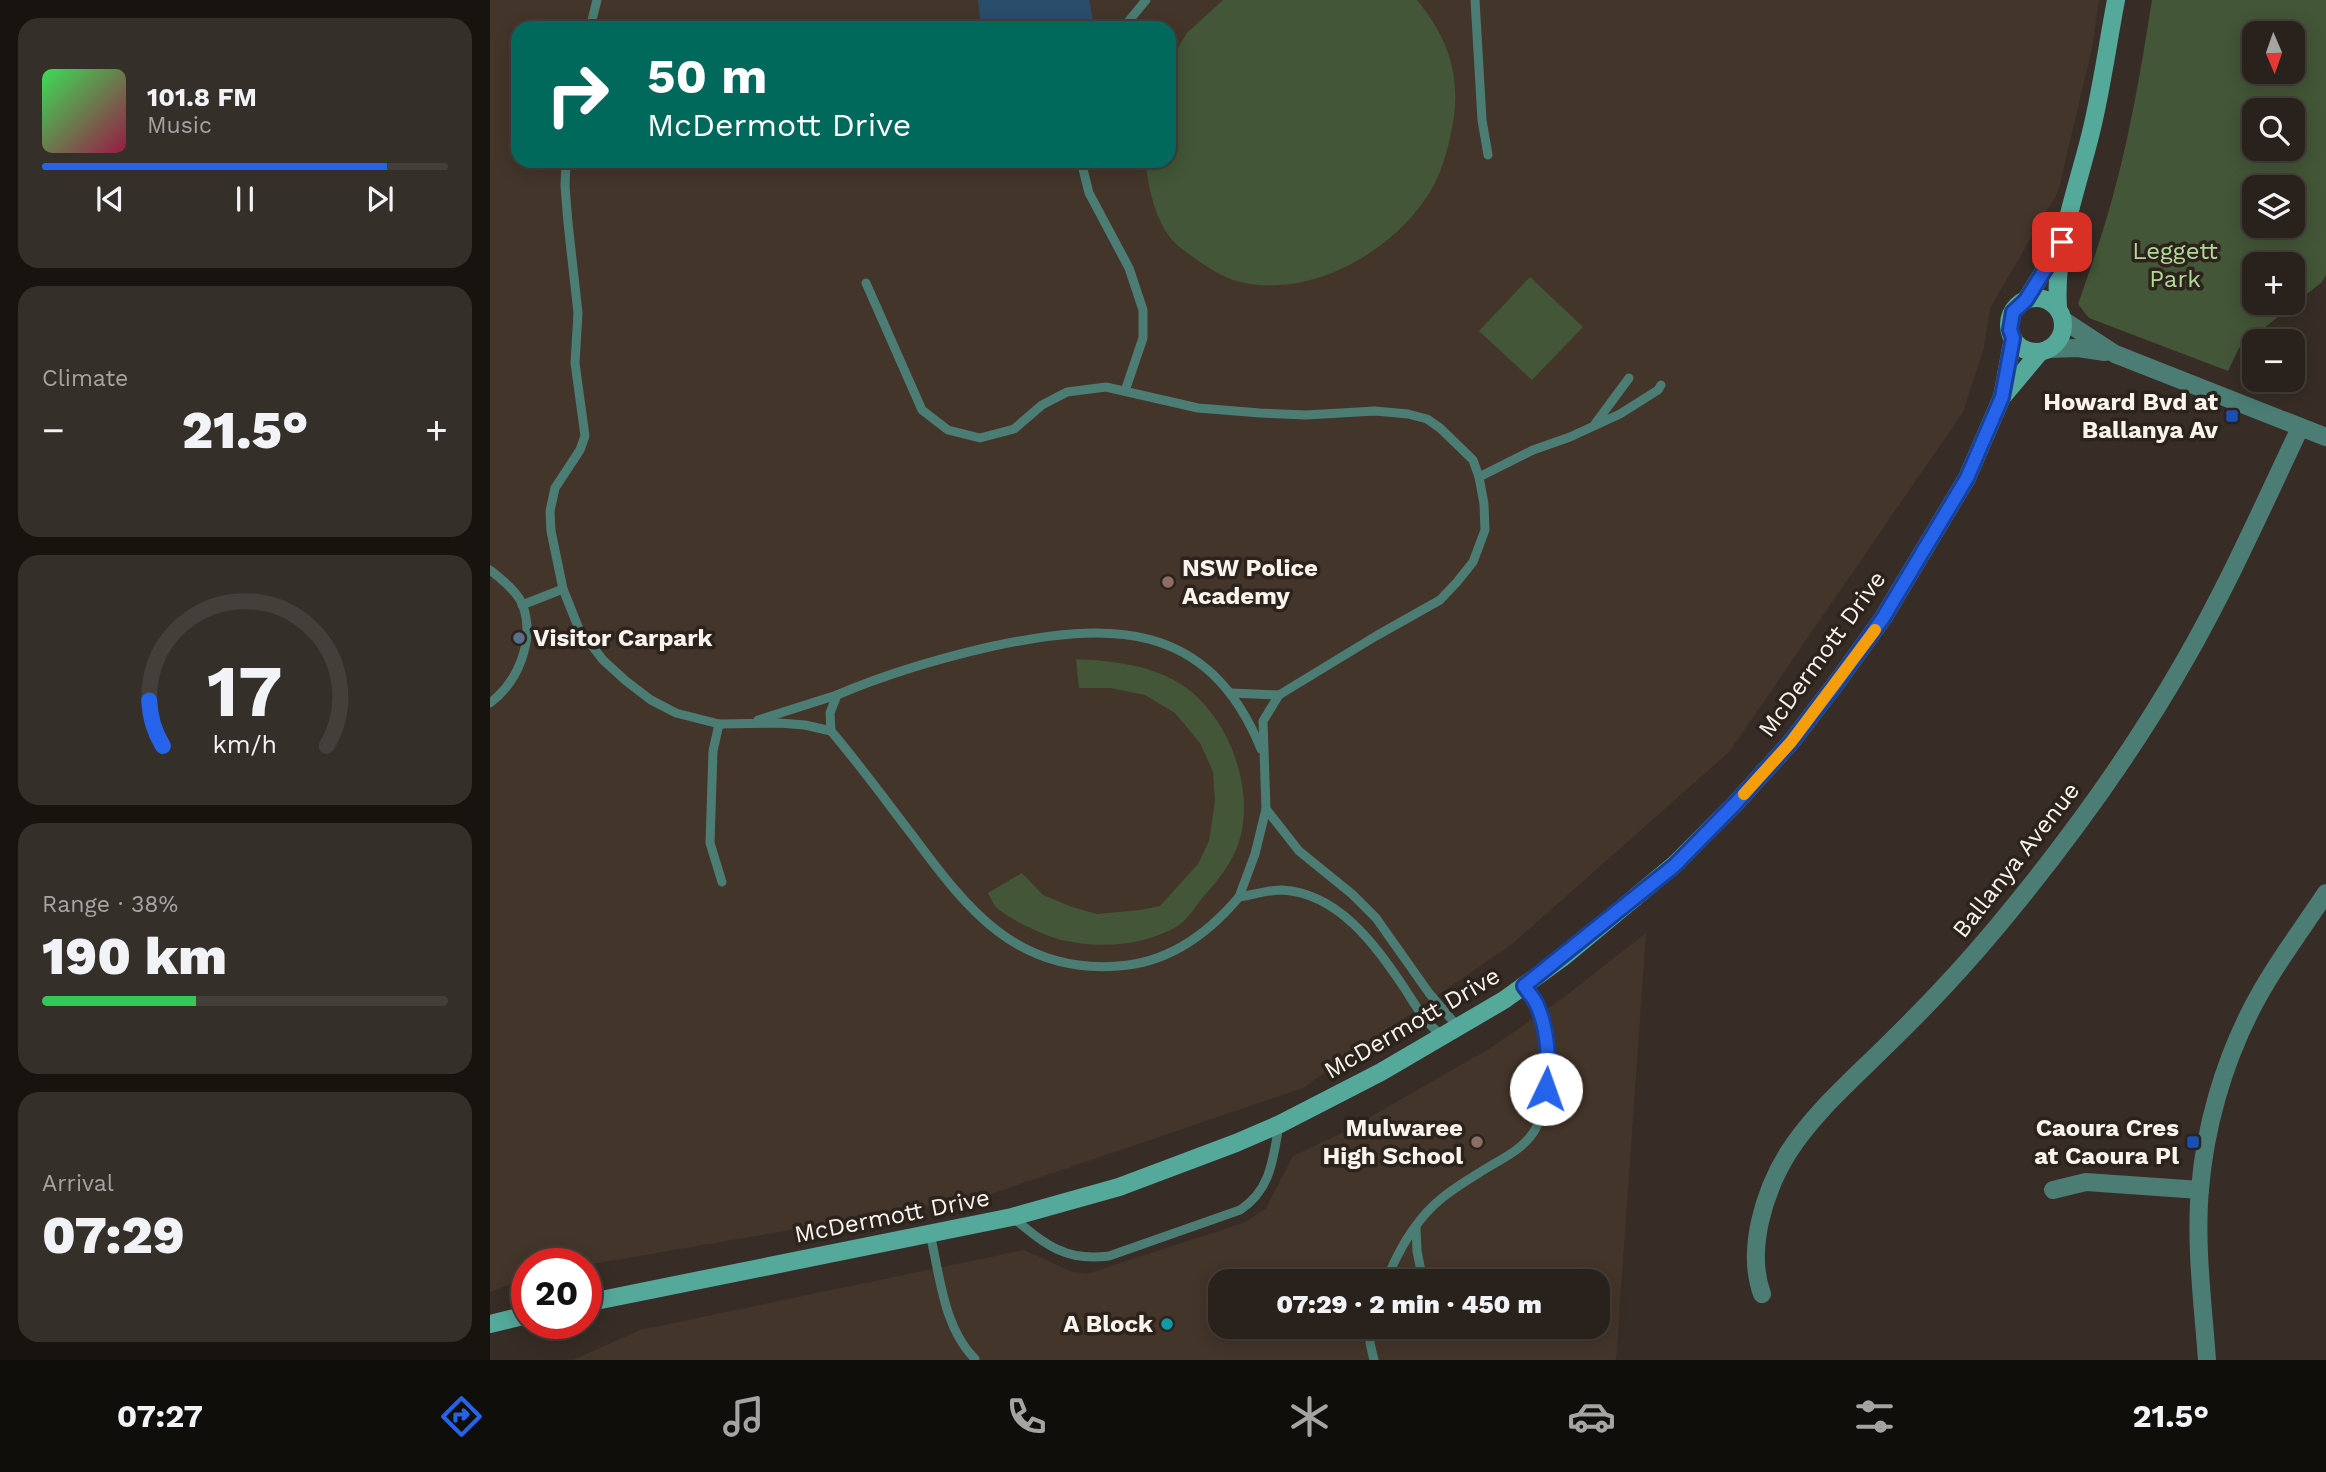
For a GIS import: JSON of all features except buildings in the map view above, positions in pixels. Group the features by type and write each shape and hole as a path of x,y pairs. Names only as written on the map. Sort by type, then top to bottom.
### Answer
{"main road":[{"path":"2062,242 2026,300 2013,312 2010,330 2013,338 2024,349 2044,351 2061,337 2056,287 2062,242 2093,127 2116,0"},
{"path":"2026,300 2040,298 2053,303 2060,314"},
{"name":"McDermott Drive","path":"602,1300 1012,1217 1119,1187 1280,1124 1381,1072 1504,1000 1674,866 1791,742 1883,618 1967,478 2002,397 2013,338"},
{"name":"McDermott Drive","path":"2002,397 2044,351"},
{"path":"490,1324 511,1319"}],"street":[{"path":"2060,314 2115,354"},
{"path":"2044,351 2078,348 2115,354 2326,437"},
{"name":"Ballanya Avenue","path":"1762,1294 1756,1265 1758,1232 1768,1194 1788,1153 1815,1118 1970,960 2076,826 2153,713 2185,659 2242,551 2300,428"},
{"path":"2207,1360 2199,1236 2200,1190 2207,1139 2216,1101 2233,1049 2250,1011 2274,969 2326,893"},
{"path":"2053,1190 2086,1182 2200,1190"}],"lane":[{"path":"592,21 597,0"},
{"path":"1129,21 1146,0"},
{"path":"1475,0 1482,120 1488,155"},
{"path":"566,168 568,223 578,313 575,363 585,436 580,450 555,488 550,512 562,589 579,629 603,660 626,681 651,700 676,713 719,724 805,725 831,731"},
{"path":"1083,168 1089,193 1129,268 1143,310 1143,338 1125,391"},
{"path":"837,695 830,713 831,731 979,918 1005,939 1036,955 1062,964 1107,967 1149,961 1192,942 1223,916 1239,897 1255,854 1266,809 1263,721 1279,695 1440,600 1473,562 1485,530 1479,477 1473,460 1427,419 1408,414 1375,411 1306,415 1260,414 1198,408 1106,387 1067,391 1042,405 1014,429 980,438 948,430 922,410 866,283"},
{"path":"1594,426 1629,378"},
{"path":"1479,477 1533,450 1620,414 1658,390 1661,385"},
{"path":"490,570 504,582 522,605 526,636 522,660 513,679 490,703"},
{"path":"522,605 562,589"},
{"path":"752,723 927,662 1038,637 1088,631 1136,635 1171,646 1200,664 1231,693 1254,730 1263,754"},
{"path":"1231,693 1279,695"},
{"path":"719,724 713,751 710,843 722,882"},
{"path":"1266,809 1299,851 1352,894 1376,918 1429,993 1450,1031"},
{"path":"1239,897 1282,890 1319,899 1340,912 1363,933 1386,962 1423,1017 1450,1031"},
{"path":"1392,1269 1416,1227 1441,1198 1519,1147 1531,1136 1539,1122 1548,1072 1547,1047 1537,1004 1524,986"},
{"path":"1012,1217 1046,1245 1076,1257 1091,1258 1122,1251 1240,1210 1253,1201 1264,1187 1271,1170 1280,1124"},
{"path":"1416,1227 1416,1251 1420,1269"},
{"path":"930,1234 951,1322 958,1338 975,1359"},
{"path":"1370,1339 1374,1360"}],"shaded area":[{"name":"NSW Police Academy","path":"490,0 2099,0 2092,48 2058,192 1990,308 1984,348 1963,412 1729,752 1512,944 1303,1088 982,1197 602,1262 602,1248 511,1248 511,1283 490,1292"},
{"name":"Mulwaree High School","path":"1646,933 1616,1360 573,1360 640,1330 1024,1250 1070,1271 1087,1274 1246,1222 1266,1208 1293,1156 1346,1131 1492,1047 1563,998"}],"green space":[{"path":"1223,0 1417,0 1439,32 1452,64 1454,82 1454,118 1450,138 1437,179 1429,194 1408,221 1367,255 1318,278 1292,284 1240,282 1198,261 1180,248 1163,226 1151,194 1146,168 1176,168 1176,51 1187,33"},
{"name":"Leggett Park","path":"2152,0 2326,0 2326,275 2322,282 2305,296 2305,252 2242,252 2242,315 2280,315 2263,329 2242,329 2242,346 2228,371 2089,318 2078,304 2120,171"},
{"path":"1530,277 1583,327 1532,380 1479,331"},
{"path":"1076,659 1116,662 1142,668 1179,683 1196,696 1224,732 1240,776 1244,799 1243,821 1239,842 1229,864 1180,924 1135,942 1106,945 1076,943 1056,938 1001,911 988,893 1022,873 1043,895 1097,914 1160,906 1198,864 1209,841 1215,801 1213,772 1200,743 1175,713 1145,695 1110,688 1079,688"}],"water":[{"path":"978,0 1089,0 1093,20 982,21"}],"slow traffic":[{"path":"1744,794 1791,742 1875,630"}],"place":[{"name":"Howard Bvd at Ballanya Av","path":"2232,416"},
{"name":"NSW Police Academy","path":"1168,582"},
{"name":"Visitor Carpark","path":"519,638"},
{"name":"Mulwaree High School","path":"1477,1142"},
{"name":"Caoura Cres at Caoura Pl","path":"2193,1142"},
{"name":"A Block","path":"1167,1324"}],"route":[{"path":"1546,1089 1547,1047 1537,1004 1524,986 1674,866 1791,742 1837,682 1883,618 1967,478 2002,397 2013,338 2010,330 2013,312 2026,300 2062,242"}]}
